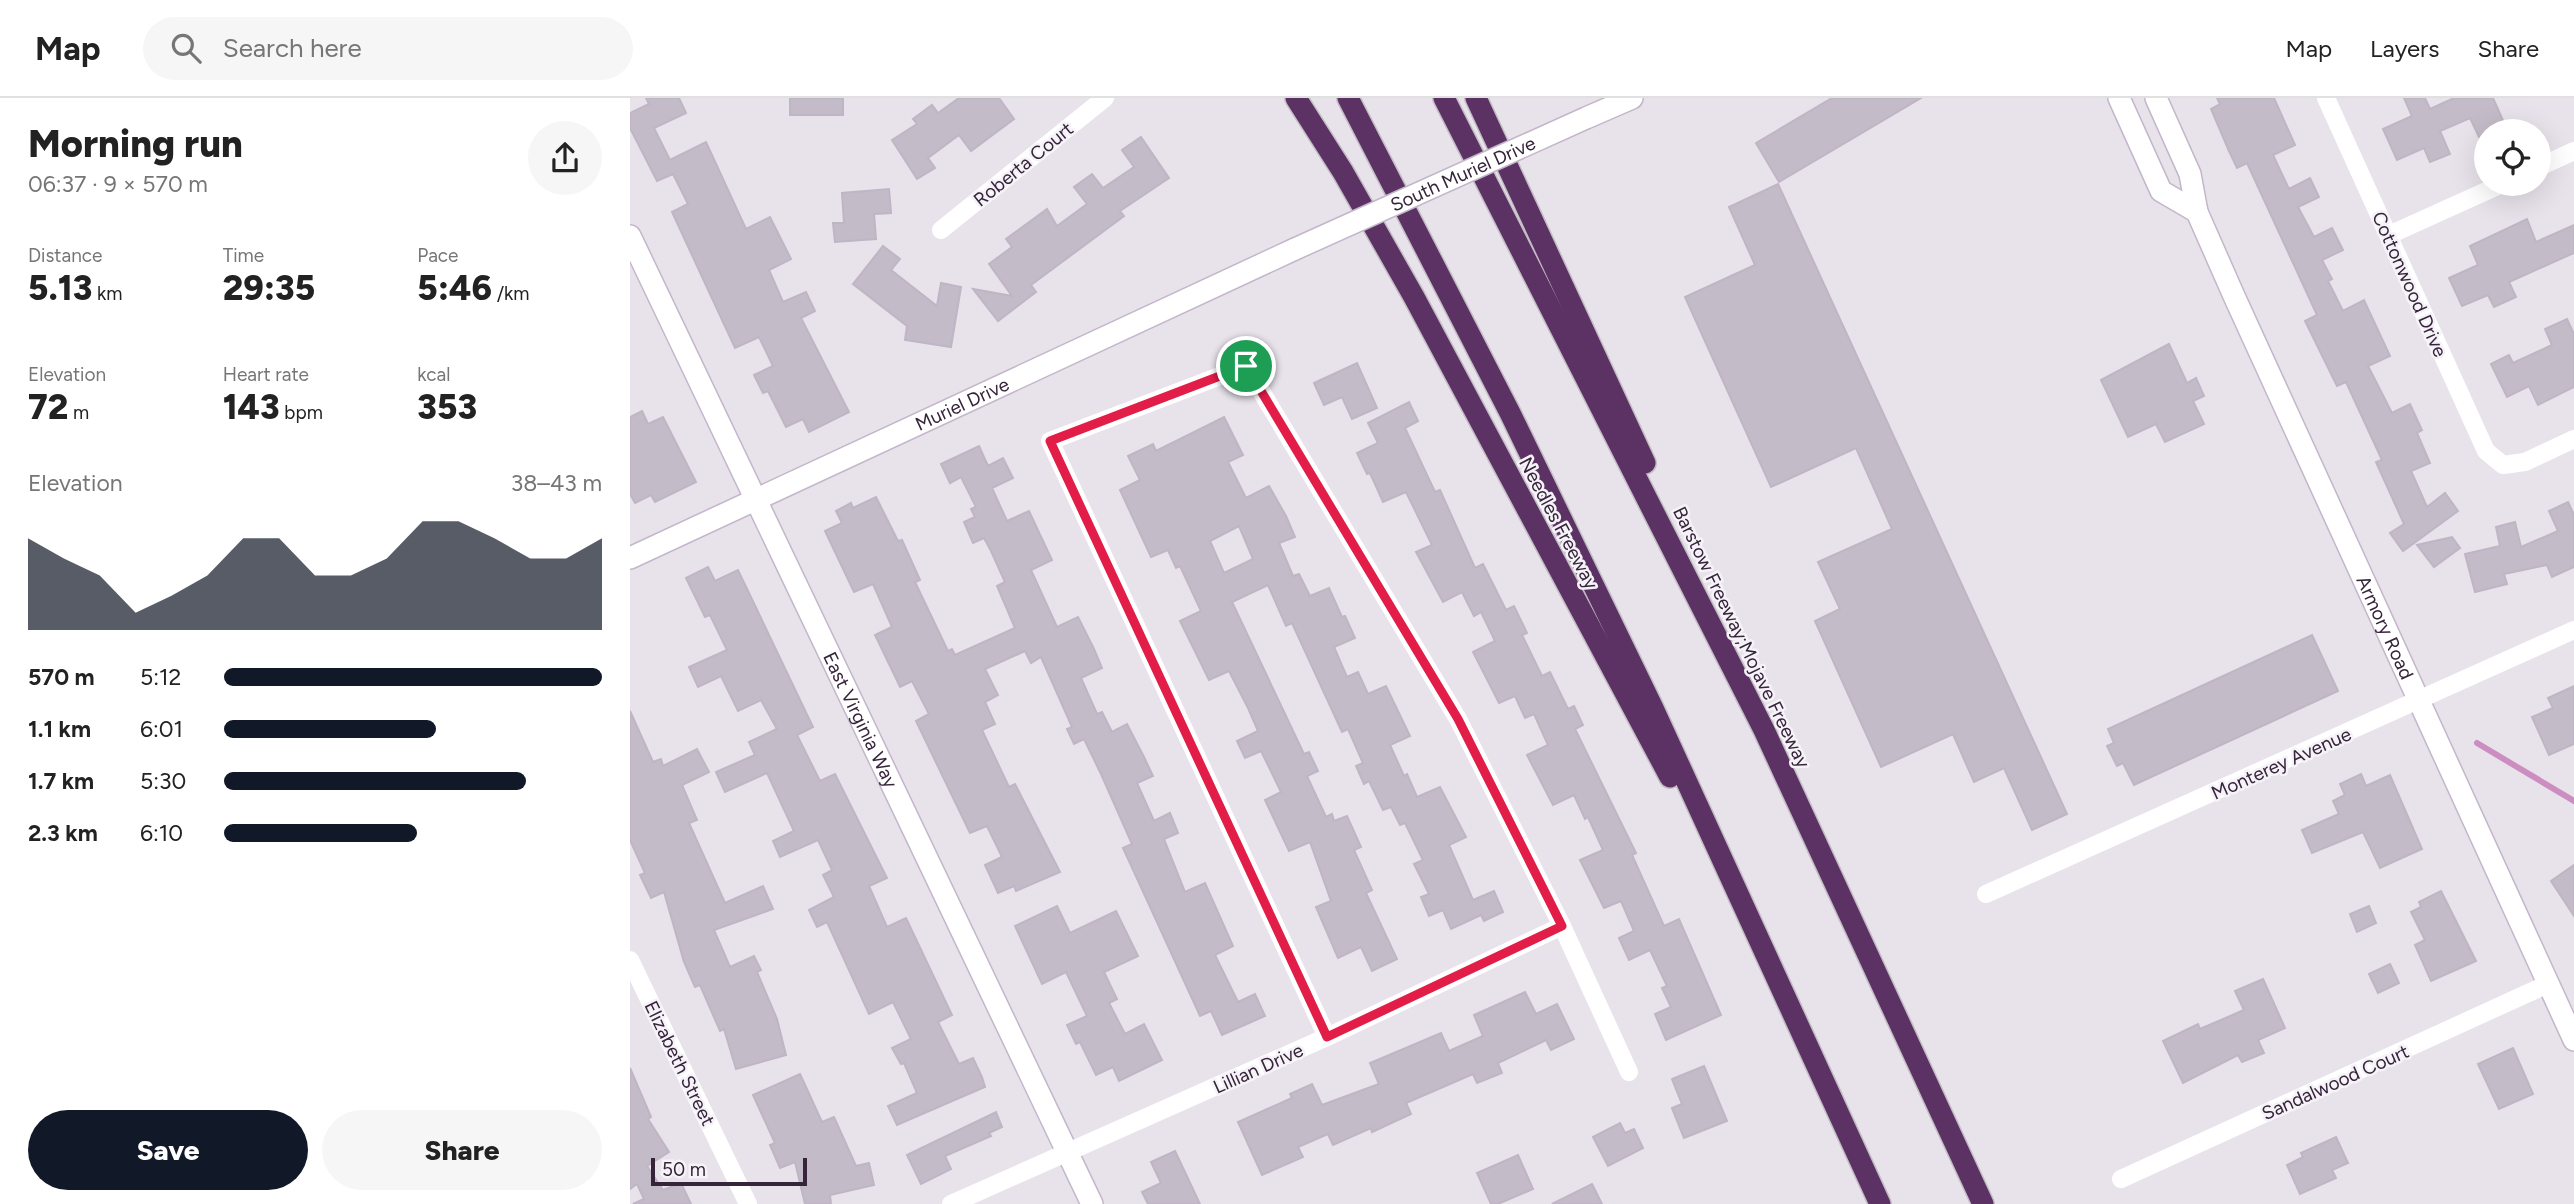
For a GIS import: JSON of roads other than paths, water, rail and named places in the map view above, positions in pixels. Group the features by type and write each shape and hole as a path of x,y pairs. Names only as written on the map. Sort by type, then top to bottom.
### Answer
{"highway":[{"name":"Needles Freeway","path":"1296,98 1343,172 1415,297 1776,973"},
{"path":"1348,98 1510,413 1653,708 1880,1204"},
{"name":"Barstow Freeway;Mojave Freeway","path":"1444,98 1764,730 1983,1204"},
{"path":"1476,98 1579,316 1764,730"}],"street":[{"name":"Roberta Court","path":"941,230 1105,98"},
{"name":"South Muriel Drive","path":"1295,249 1632,98"},
{"path":"2119,98 2161,191 2197,212"},
{"name":"Armory Road","path":"2156,98 2190,174 2197,212 2574,1040"},
{"name":"Cottonwood Drive","path":"2326,98 2486,451 2503,465 2525,462 2574,439"},
{"path":"2551,162 2574,151"},
{"path":"2389,235 2475,196"},
{"name":"East Virginia Way","path":"630,236 1092,1204"},
{"name":"Muriel Drive","path":"630,558 1295,249"},
{"path":"1327,1037 1050,441 1246,366 1458,719 1562,926 1629,1072"},
{"name":"Monterey Avenue","path":"1986,894 2574,630"},
{"name":"Lillian Drive","path":"951,1204 1327,1037 1562,926"},
{"name":"Elizabeth Street","path":"630,960 748,1204"},
{"name":"Sandalwood Court","path":"2121,1179 2548,984"}],"waterway":[{"path":"2477,743 2574,801"}]}
